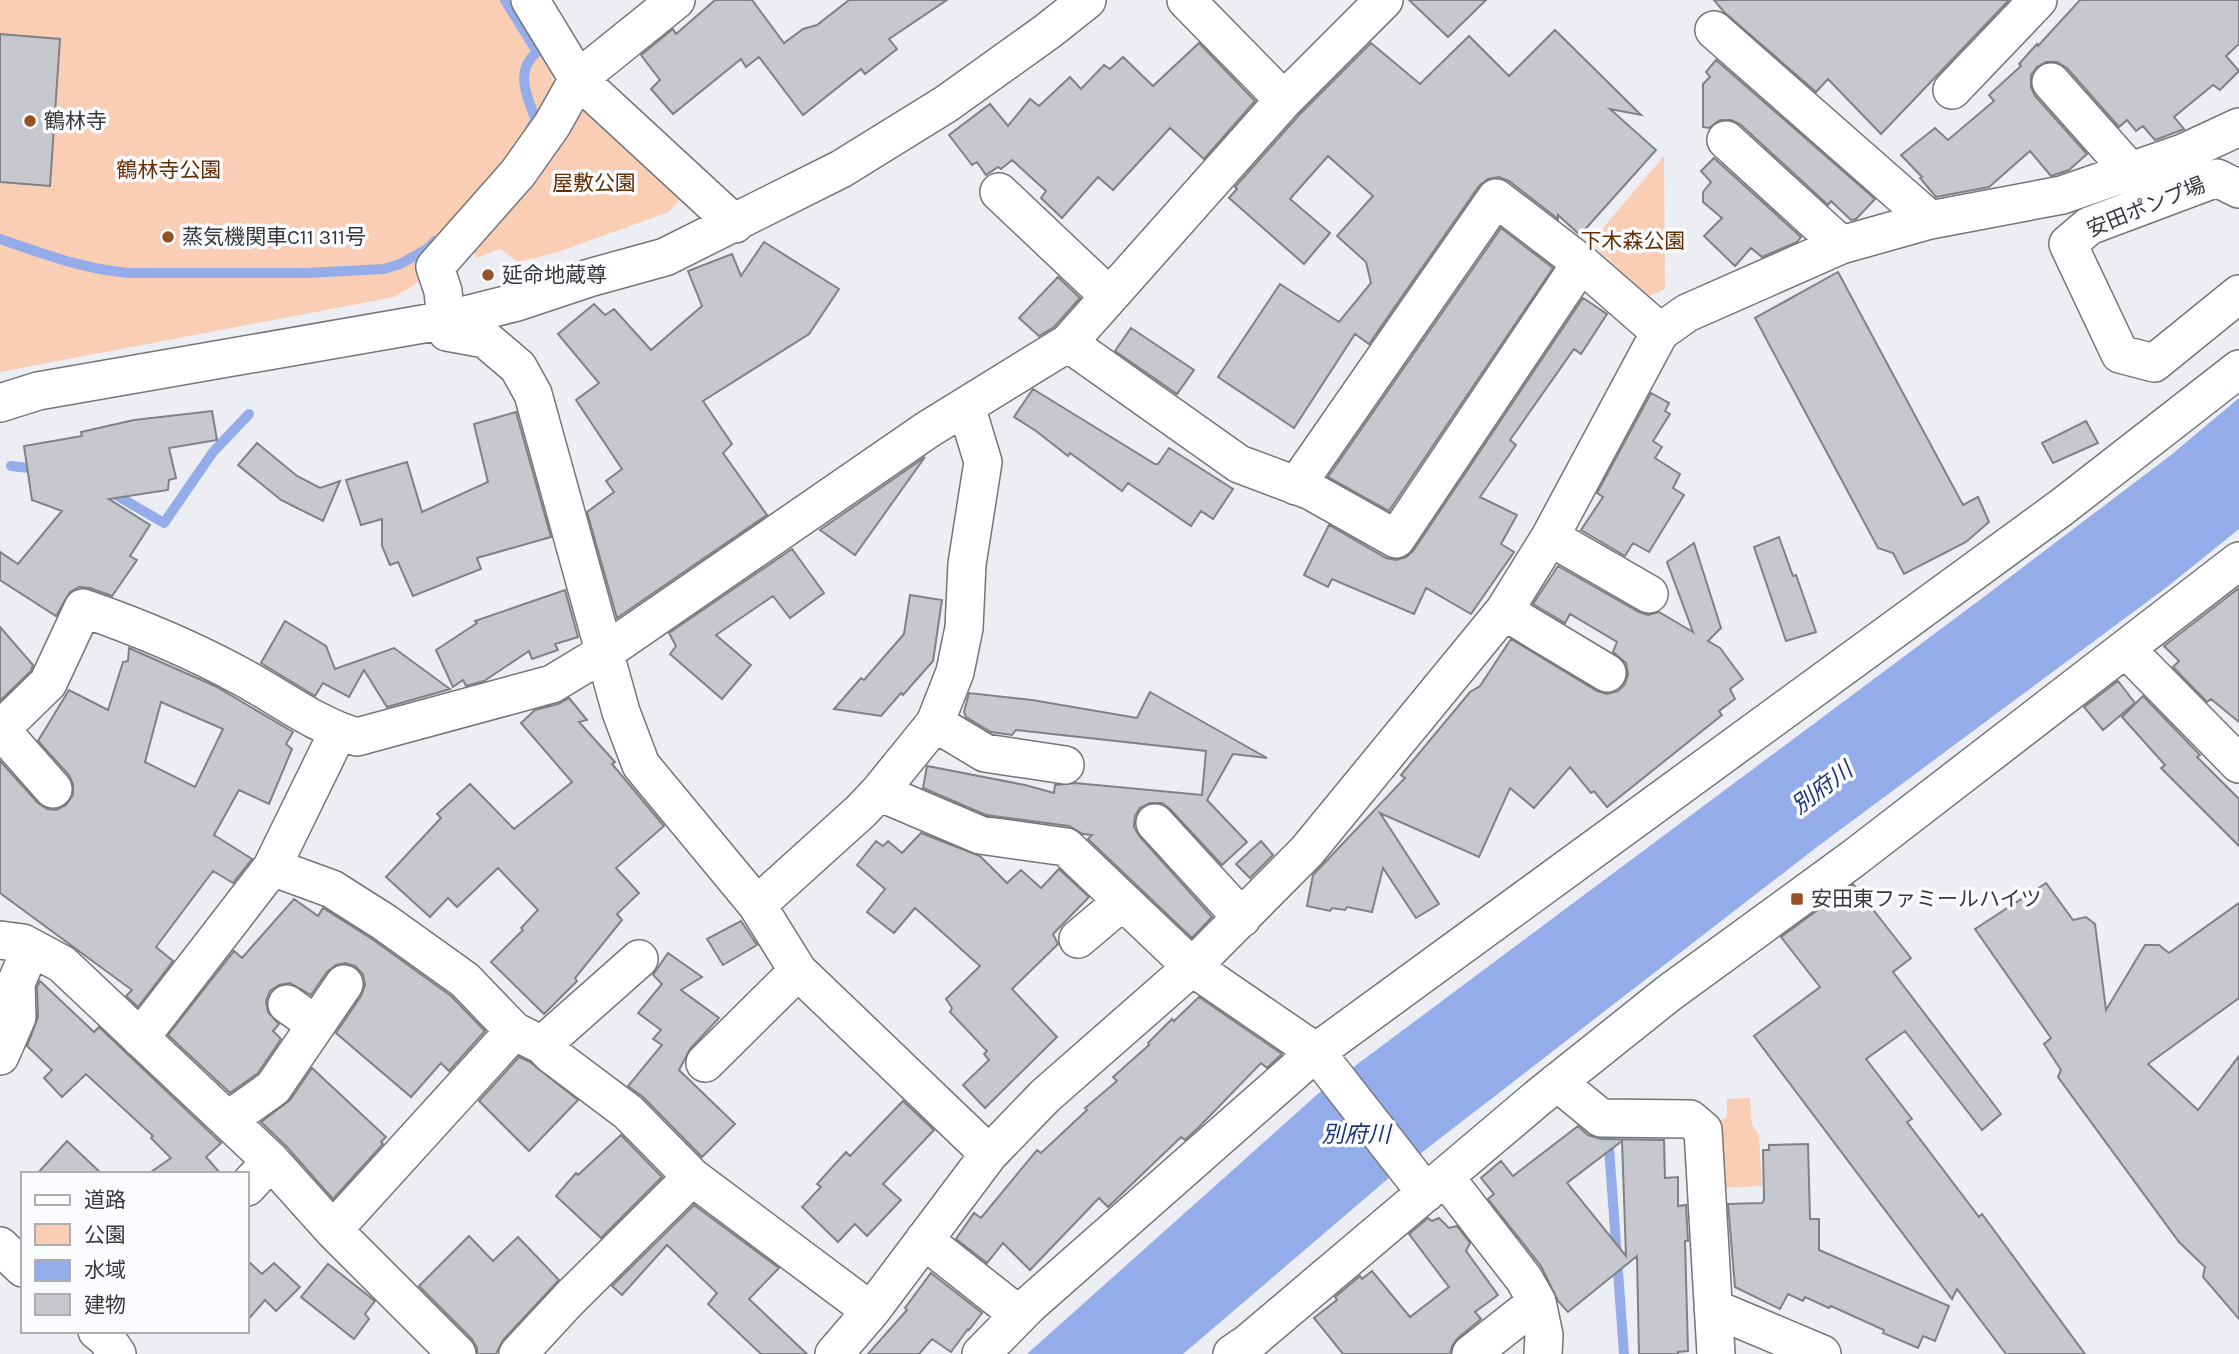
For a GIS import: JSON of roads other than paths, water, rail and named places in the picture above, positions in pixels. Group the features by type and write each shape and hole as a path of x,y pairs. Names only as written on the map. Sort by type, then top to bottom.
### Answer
{"street":[{"path":"530,0 578,79 735,224"},
{"path":"676,0 578,79 552,125 518,173 435,267 443,290 447,332 485,339 518,366 533,394 621,712 641,765 757,905 798,971 989,1154"},
{"path":"0,403 38,391 446,320 517,302 664,257 841,169 934,111 1048,31 1087,0"},
{"path":"53,789 8,738 3,724 47,682 83,608 140,628 243,677 338,732 357,737 552,684 605,652 807,511 966,406 1068,343 1284,100 1384,0"},
{"path":"1952,90 2038,0"},
{"path":"1192,2 1284,100"},
{"path":"1714,30 1819,108 1930,220"},
{"path":"2051,82 2131,172"},
{"path":"834,1354 871,1311 989,1154 1045,1096 1192,967 1307,851 1504,611 1550,537 1660,332 1687,313 1841,245 1930,220 2062,195 2183,153 2239,127"},
{"path":"1726,139 1841,245"},
{"name":"安田ポンプ場","path":"2239,189 2217,178 2089,226 2067,244 2120,354 2154,363 2239,294"},
{"path":"999,192 1109,296"},
{"path":"1296,486 1496,198 1581,263 1660,332"},
{"path":"1068,343 1240,464 1311,491 1396,539 1581,263"},
{"path":"981,1354 1020,1315 1316,1052 2062,507 2239,369"},
{"path":"757,905 879,792 935,723 956,672 964,628 968,564 983,462 966,406"},
{"path":"1550,537 1649,593"},
{"path":"1232,1354 1557,1082 1669,993 1854,858 2239,561"},
{"path":"1504,611 1607,673"},
{"path":"2126,649 2239,764"},
{"path":"935,723 985,753 1065,765"},
{"path":"140,1038 272,867 338,732"},
{"path":"879,792 979,835 1066,846 1192,967 1316,1052 1435,1185 1524,1279 1537,1302 1544,1335 1543,1354"},
{"path":"1155,822 1242,918"},
{"path":"272,867 332,889 384,922 465,980 528,1038 628,1112 692,1177 871,1311"},
{"path":"1078,939 1123,901"},
{"path":"0,1056 18,1017 16,944 62,964 228,1120 259,1174 333,1230 457,1354"},
{"path":"333,1230 528,1038 639,959"},
{"path":"705,1063 798,971"},
{"path":"228,1120 273,1088 302,1014 344,985"},
{"path":"1557,1082 1601,1118 1690,1119 1703,1130 1716,1354"},
{"path":"518,1354 570,1298 692,1177"},
{"path":"924,1240 1020,1315"},
{"path":"0,1246 21,1266"},
{"path":"1471,1354 1537,1302"},
{"path":"1713,1308 1822,1354"}],"water":[{"name":"別府川","path":"2239,398 2239,529 2167,587 1817,847 1390,1177 1183,1354 1027,1354 1320,1092 1985,596 2171,455"}],"waterway":[{"path":"505,0 537,52 530,59 524,76 526,93 536,120 530,129"},
{"path":"0,239 79,264 129,273 307,273 384,269 400,264 427,249 435,241"},
{"path":"109,491 164,523 213,452 249,414"},
{"path":"11,466 38,469"},
{"path":"1608,1134 1624,1354"}],"place":[{"name":"鶴林寺","path":"30,121"},
{"name":"蒸気機関車C11 311号","path":"168,237"},
{"name":"延命地蔵尊","path":"488,275"},
{"name":"安田東ファミールハイツ","path":"1797,899"}],"park label":[{"name":"鶴林寺公園","path":"169,170"},
{"name":"屋敷公園","path":"594,183"},
{"name":"下木森公園","path":"1633,241"}]}
